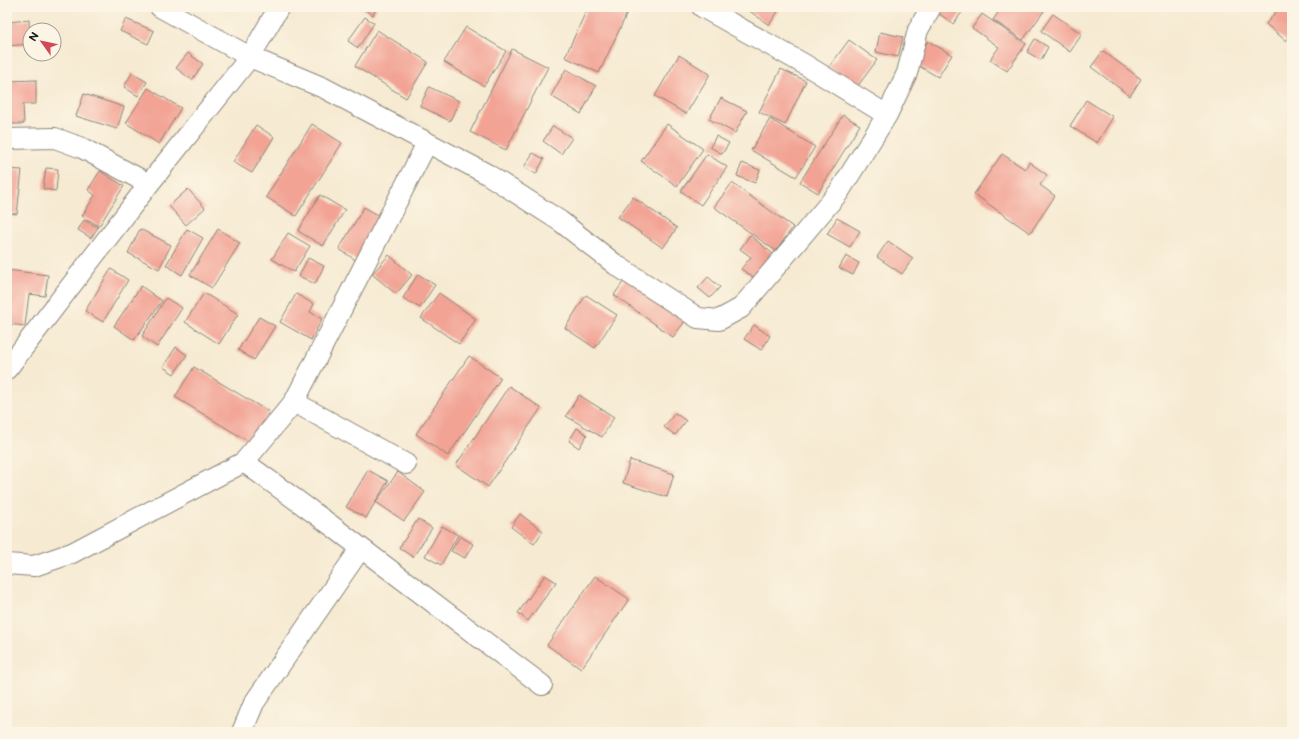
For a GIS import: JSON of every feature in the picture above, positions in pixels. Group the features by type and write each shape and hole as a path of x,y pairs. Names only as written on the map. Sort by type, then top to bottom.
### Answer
{"street":[{"path":"160,7 250,56 324,88 487,174 560,220 616,265 698,318 719,320 741,308 839,192 887,115 908,73 918,30 931,7"},
{"path":"7,369 148,184 250,56 279,7"},
{"path":"702,7 804,64 887,115"},
{"path":"7,139 55,138 82,148 148,184"},
{"path":"7,564 34,566 72,553 244,462 294,402 427,143"},
{"path":"294,402 406,464"},
{"path":"244,462 332,526 542,685"},
{"path":"242,732 254,703 361,548"}],"building":[{"path":"360,7 377,7 373,15"},
{"path":"588,7 630,7 599,73 565,57"},
{"path":"744,7 781,7 769,25"},
{"path":"941,7 966,7 953,24 937,12"},
{"path":"1002,7 1046,8 1023,40 993,20"},
{"path":"1280,7 1292,7 1292,34 1286,41 1266,24"},
{"path":"982,14 1026,44 1007,71 990,60 999,47 972,28"},
{"path":"1053,14 1082,34 1070,52 1041,31"},
{"path":"365,17 374,23 358,48 348,41"},
{"path":"126,19 154,31 148,44 120,31"},
{"path":"29,20 29,22 22,22 22,45 7,46 7,22"},
{"path":"466,27 506,51 484,86 444,62"},
{"path":"377,30 428,62 406,98 355,66"},
{"path":"880,32 903,37 898,57 876,52"},
{"path":"1035,39 1048,47 1041,60 1027,52"},
{"path":"849,40 877,60 857,87 829,67"},
{"path":"928,41 952,55 938,77 914,63"},
{"path":"512,49 548,67 506,150 470,132"},
{"path":"1103,51 1141,79 1130,96 1091,67"},
{"path":"188,53 203,64 192,80 176,68"},
{"path":"679,55 710,74 686,114 655,96"},
{"path":"566,69 596,86 581,114 551,96"},
{"path":"781,69 806,81 785,125 759,112"},
{"path":"132,73 147,82 138,96 124,87"},
{"path":"36,80 36,104 23,104 24,124 7,124 7,81"},
{"path":"429,87 459,101 450,121 420,106"},
{"path":"148,88 181,108 159,144 126,123"},
{"path":"84,94 124,107 117,129 76,116"},
{"path":"721,98 747,111 735,133 709,119"},
{"path":"1086,100 1113,117 1097,143 1070,126"},
{"path":"843,115 860,125 818,193 800,182"},
{"path":"770,119 815,147 796,177 751,150"},
{"path":"312,124 342,143 296,216 266,197"},
{"path":"667,124 703,149 677,186 641,161"},
{"path":"256,125 274,137 252,173 233,162"},
{"path":"553,126 572,138 561,154 543,141"},
{"path":"716,136 729,143 722,154 710,147"},
{"path":"533,153 544,159 536,174 524,167"},
{"path":"707,154 727,167 701,205 681,191"},
{"path":"1002,154 1025,169 1029,162 1047,175 1040,185 1055,196 1030,233 974,194"},
{"path":"742,163 760,170 755,183 737,176"},
{"path":"46,168 58,169 56,191 43,189"},
{"path":"7,169 22,170 17,214 7,213"},
{"path":"100,171 124,186 99,226 82,216 95,195 88,190"},
{"path":"732,183 793,227 776,251 714,207"},
{"path":"188,189 205,208 186,225 169,206"},
{"path":"320,195 345,210 323,246 298,231"},
{"path":"633,197 677,228 663,248 618,217"},
{"path":"364,207 383,218 357,261 339,249"},
{"path":"837,218 860,231 850,247 827,234"},
{"path":"84,220 98,227 91,238 78,230"},
{"path":"140,229 171,245 159,269 128,253"},
{"path":"187,229 203,238 182,275 166,265"},
{"path":"218,229 240,243 212,288 190,275"},
{"path":"288,233 310,246 294,272 272,259"},
{"path":"750,235 773,254 754,278 741,269 751,257 740,249"},
{"path":"888,241 913,258 902,274 877,257"},
{"path":"389,255 412,275 396,294 372,274"},
{"path":"846,256 859,263 853,275 839,268"},
{"path":"308,258 324,266 315,284 299,276"},
{"path":"111,269 128,280 103,322 85,311"},
{"path":"7,270 48,275 45,296 29,294 25,326 7,324"},
{"path":"418,274 435,285 420,308 403,298"},
{"path":"708,277 720,287 710,298 698,288"},
{"path":"626,278 686,320 673,337 614,295"},
{"path":"141,286 162,301 134,340 114,326"},
{"path":"204,293 238,314 219,344 185,322"},
{"path":"439,293 476,319 459,344 421,318"},
{"path":"296,294 314,304 310,312 322,319 311,340 280,322"},
{"path":"586,295 617,315 595,348 565,328"},
{"path":"166,298 182,308 157,347 142,336"},
{"path":"259,317 275,326 254,360 238,350"},
{"path":"754,325 770,336 761,350 744,339"},
{"path":"176,347 187,355 174,374 163,367"},
{"path":"469,356 501,378 448,456 416,434"},
{"path":"194,367 269,412 251,443 175,397"},
{"path":"509,386 541,408 488,487 456,465"},
{"path":"579,395 614,417 602,437 566,416"},
{"path":"675,413 686,421 675,435 664,427"},
{"path":"577,428 587,435 579,448 569,441"},
{"path":"630,460 674,474 667,497 623,483"},
{"path":"368,470 388,481 366,518 346,507"},
{"path":"398,472 425,492 404,521 376,502"},
{"path":"520,514 543,531 534,544 511,527"},
{"path":"418,519 432,528 413,557 399,548"},
{"path":"442,526 458,535 441,565 425,556"},
{"path":"460,536 473,544 465,558 451,551"},
{"path":"545,575 556,582 528,621 518,613"},
{"path":"595,576 629,599 581,669 547,645"}]}
